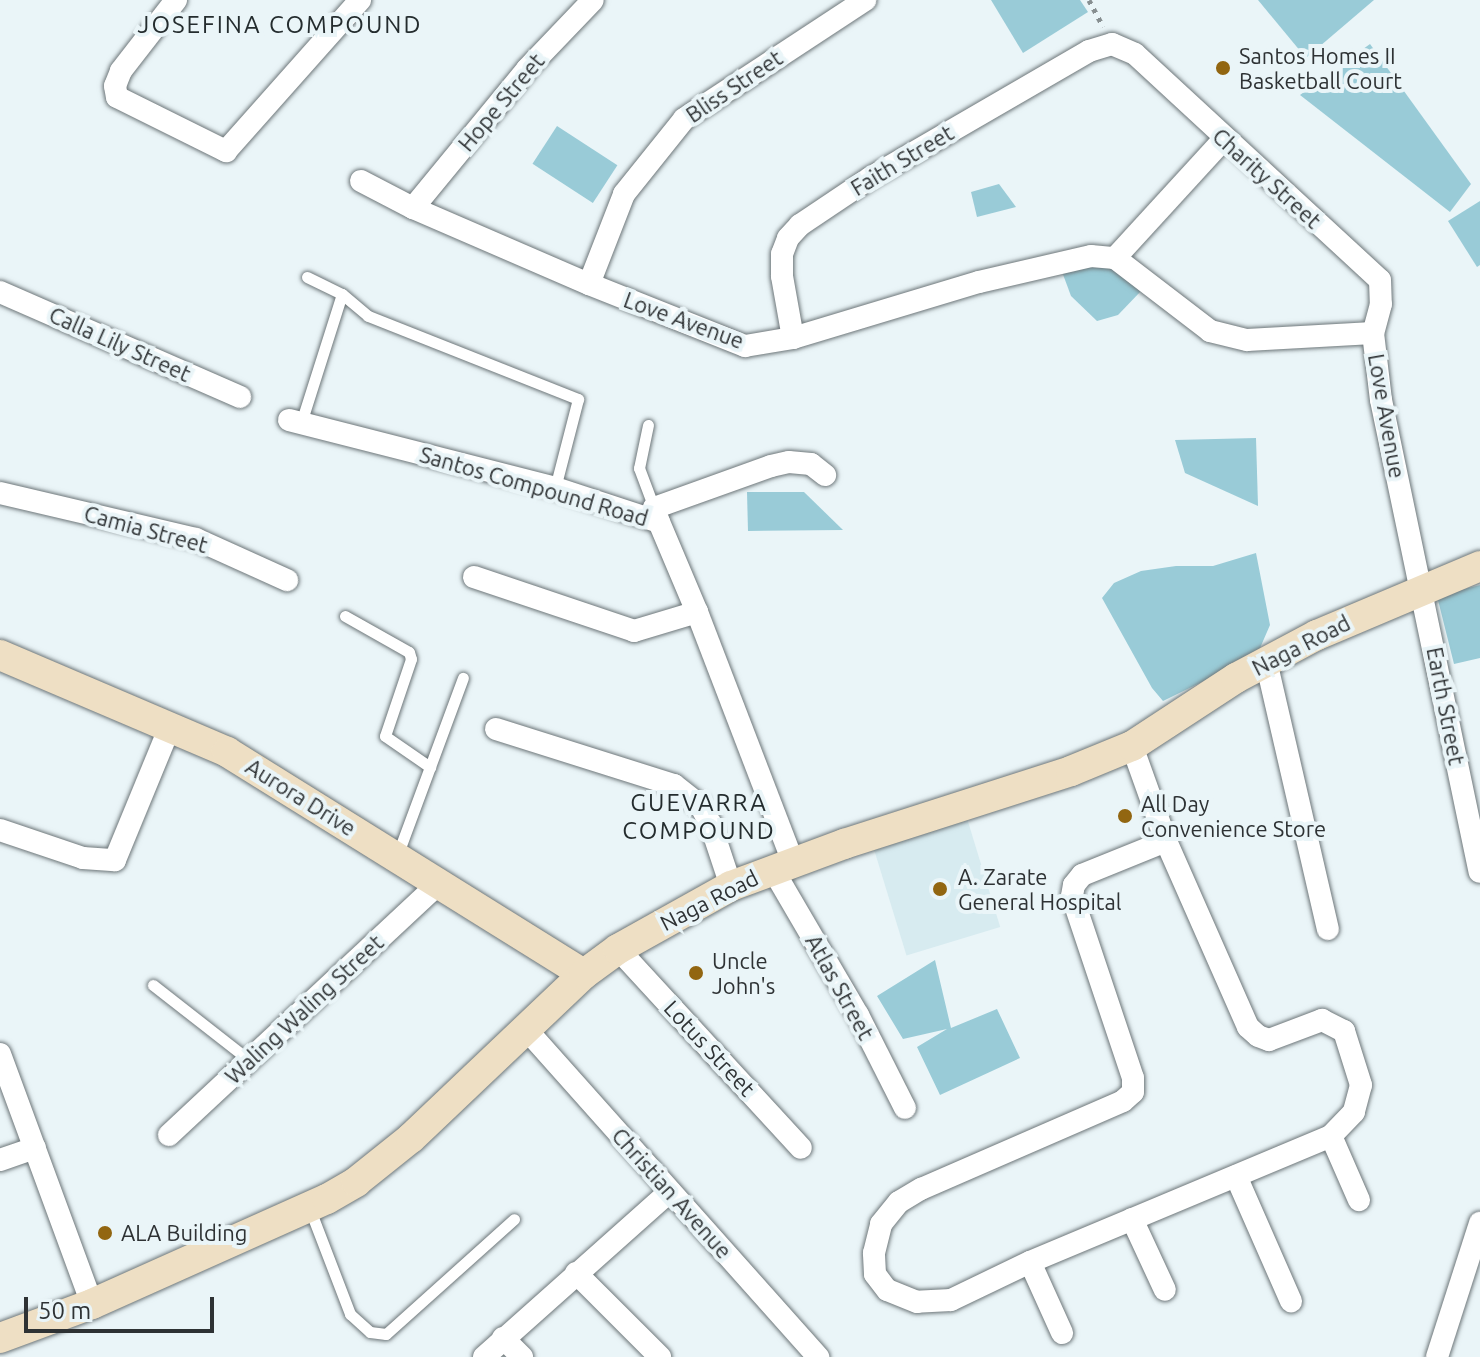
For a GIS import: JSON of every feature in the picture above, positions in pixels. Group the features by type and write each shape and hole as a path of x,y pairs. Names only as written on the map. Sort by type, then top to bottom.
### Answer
{"main road":[{"name":"Naga Road","path":"0,1338 92,1304 309,1207 376,1169 584,974 618,949 731,886 782,865 1071,771 1132,746 1266,661 1422,588 1480,566"},
{"name":"Aurora Drive","path":"0,655 227,752 584,974"}],"street":[{"path":"176,0 121,71 115,86 117,97 226,151 360,0"},
{"name":"Hope Street","path":"413,208 527,69 593,0"},
{"name":"Bliss Street","path":"589,284 624,194 684,119 865,0"},
{"name":"Charity Street","path":"1112,44 1135,54 1380,280 1381,304 1373,333"},
{"name":"Faith Street","path":"793,338 782,276 782,254 788,238 800,225 870,178 1089,51 1112,44"},
{"path":"1115,258 1224,139"},
{"name":"Love Avenue","path":"361,181 413,208 589,284 745,346 793,338 979,282 1091,256 1115,258 1210,331 1247,340 1373,333 1381,400 1422,588"},
{"name":"Calla Lily Street","path":"0,292 240,397"},
{"name":"Santos Compound Road","path":"295,422 656,515 697,612 782,865"},
{"path":"656,515 789,462 811,464 825,475"},
{"name":"Camia Street","path":"0,493 205,542 287,580"},
{"path":"474,577 634,631 697,612"},
{"name":"Earth Street","path":"1422,588 1480,872"},
{"path":"1266,661 1328,929"},
{"path":"0,830 83,858 115,860 169,729"},
{"path":"496,729 674,785 686,792 710,823 731,886"},
{"path":"1132,746 1166,841 1248,1027 1269,1040 1322,1020 1344,1031 1361,1085 1354,1112 1331,1136 1030,1262 951,1300 917,1302 887,1290 875,1274 874,1253 881,1224 899,1202 1123,1101 1133,1092 1133,1078 1072,896 1074,885 1082,875 1166,841"},
{"name":"Atlas Street","path":"782,865 905,1108"},
{"name":"Waling Waling Street","path":"169,1135 439,883"},
{"name":"Lotus Street","path":"618,949 801,1148"},
{"name":"Christian Avenue","path":"525,1028 818,1357"},
{"path":"0,1054 92,1304"},
{"path":"1331,1136 1359,1200"},
{"path":"0,1160 35,1148"},
{"path":"1236,1176 1291,1301"},
{"path":"484,1357 670,1191"},
{"path":"1132,1219 1165,1290"},
{"path":"1437,1357 1474,1258 1480,1223"},
{"path":"1030,1262 1062,1333"},
{"path":"576,1273 660,1357"},
{"path":"503,1338 522,1357"}],"lane":[{"path":"307,277 342,294 368,316 578,399 555,488"},
{"path":"295,422 342,294"},
{"path":"648,425 639,468 656,515"},
{"path":"345,616 409,652 411,659 385,736 430,767"},
{"path":"396,857 463,678"},
{"path":"153,985 249,1060"},
{"path":"309,1207 350,1314 370,1332 386,1334 514,1219"}],"shaded area":[{"path":"991,0 1080,0 1088,12 1023,53"},
{"path":"1258,0 1374,0 1306,58"},
{"path":"1370,44 1471,184 1450,212 1300,95"},
{"path":"557,126 617,165 593,203 532,164"},
{"path":"999,184 1016,207 977,217 971,192"},
{"path":"1480,201 1480,265 1477,267 1448,221"},
{"path":"1097,260 1136,280 1142,290 1118,315 1097,321 1071,296 1061,269"},
{"path":"1256,438 1258,506 1185,473 1175,440"},
{"path":"747,492 804,492 843,530 748,531"},
{"path":"1256,553 1270,625 1257,655 1163,701 1152,688 1102,598 1114,583 1141,571 1176,566 1213,566"},
{"path":"1480,585 1480,658 1454,664 1437,596"},
{"name":"A. Zarate General Hospital","path":"966,815 1000,927 906,956 872,844"},
{"path":"935,960 951,1028 997,1009 1020,1058 940,1095 917,1047 947,1029 903,1039 877,996"}],"place":[{"name":"Santos Homes II Basketball Court","path":"1223,68"},
{"name":"All Day Convenience Store","path":"1125,816"},
{"name":"A. Zarate General Hospital","path":"940,889"},
{"name":"Uncle John's","path":"696,973"},
{"name":"ALA Building","path":"105,1233"}],"district":[{"name":"JOSEFINA COMPOUND","path":"280,25"},
{"name":"GUEVARRA COMPOUND","path":"699,817"}]}
